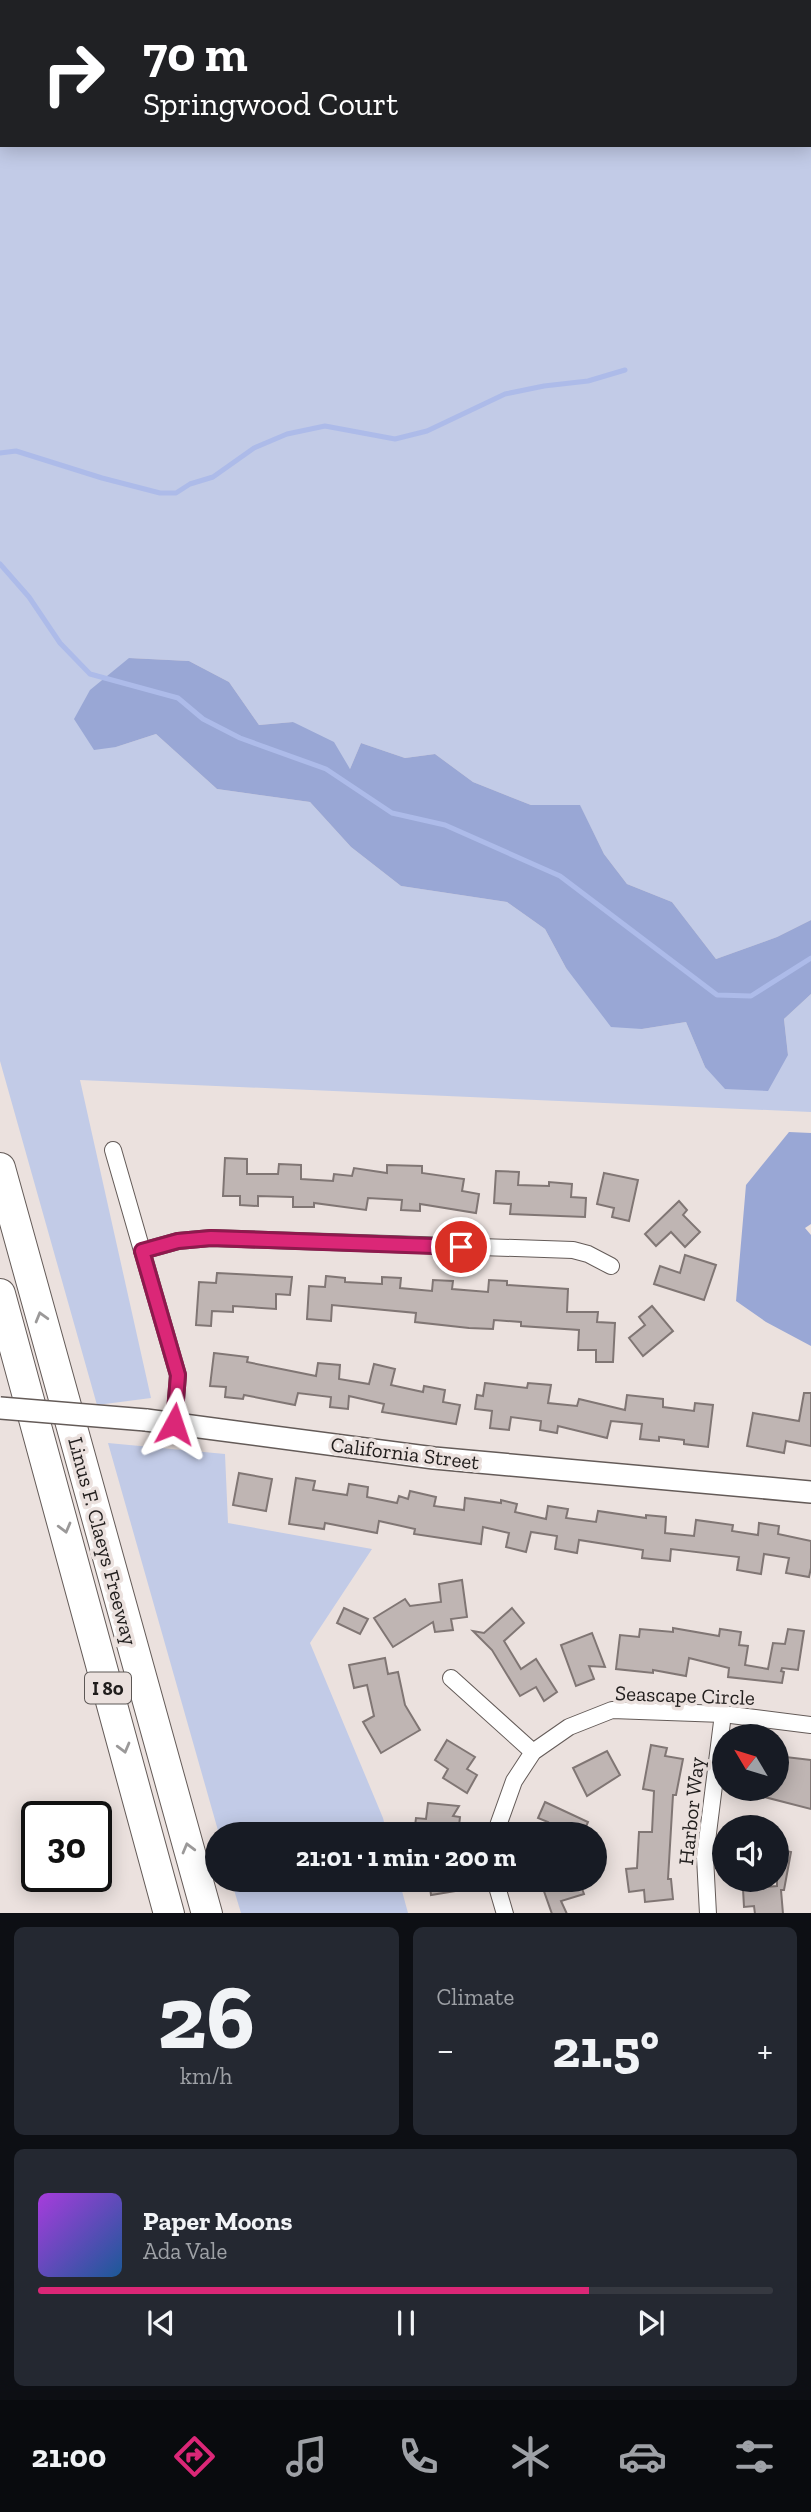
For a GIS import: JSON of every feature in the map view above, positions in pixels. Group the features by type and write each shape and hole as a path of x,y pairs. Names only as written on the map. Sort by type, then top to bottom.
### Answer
{"highway":[{"name":"Linus F. Claeys Freeway","path":"0,1168 207,1913"},
{"name":"Linus F. Claeys Freeway","path":"0,1294 169,1913"}],"street":[{"path":"113,1150 178,1375 174,1424"},
{"path":"142,1251 178,1241 211,1238 573,1250 588,1254 611,1266"},
{"name":"California Street","path":"0,1408 146,1420 434,1458 811,1492"},
{"path":"451,1678 533,1752"},
{"name":"Seascape Circle","path":"499,1822 514,1781 533,1752 569,1727 611,1710 723,1714 811,1725"},
{"name":"Harbor Way","path":"708,1913 705,1857 723,1714"},
{"path":"499,1892 505,1913"}],"shaded area":[{"path":"0,147 811,147 811,920 777,937 716,959 672,902 627,884 604,854 580,806 531,805 473,782 435,754 405,758 361,743 350,769 293,722 259,725 229,682 189,661 129,658 116,747 156,734 217,789 310,802 351,847 401,886 507,902 545,929 566,968 642,1029 686,1022 705,1067 788,1055 784,1019 811,994 811,1112 80,1080 151,1398 97,1405 0,1061"},
{"path":"129,658 189,661 229,682 259,725 293,722 334,742 350,769 361,743 405,758 435,754 473,782 531,805 580,805 604,854 627,884 672,902 716,959 777,937 811,920 811,994 784,1019 788,1055 768,1091 725,1089 705,1067 686,1022 642,1029 611,1027 566,968 545,929 507,902 401,886 351,847 310,802 217,789 156,734 116,747 94,750 74,719 90,690"},
{"path":"789,1132 811,1133 811,1224 805,1228 811,1235 811,1346 766,1322 736,1301 746,1185"},
{"path":"108,1443 225,1454 228,1523 372,1549 310,1643 384,1822 216,1822"},
{"path":"235,1892 402,1892 408,1913 241,1913"}],"building":[{"path":"225,1158 247,1159 247,1174 278,1174 279,1164 301,1165 301,1179 333,1181 334,1174 352,1176 354,1168 387,1173 387,1165 422,1166 422,1173 464,1179 462,1191 479,1194 476,1213 420,1204 420,1211 401,1210 402,1200 368,1198 366,1210 314,1203 314,1207 293,1207 293,1197 258,1196 258,1206 240,1205 240,1196 223,1196"},
{"path":"496,1171 519,1172 518,1185 549,1186 549,1182 572,1184 571,1197 586,1198 585,1217 510,1214 511,1204 494,1203"},
{"path":"604,1173 638,1180 629,1221 612,1217 614,1208 597,1204"},
{"path":"679,1201 687,1210 683,1215 700,1232 685,1247 671,1232 656,1246 645,1234"},
{"path":"685,1255 716,1265 704,1300 654,1284 660,1266 680,1273"},
{"path":"217,1273 292,1277 290,1295 276,1294 276,1309 233,1306 233,1312 212,1311 211,1326 196,1325 199,1282 216,1283"},
{"path":"326,1276 345,1278 345,1282 382,1284 382,1277 401,1278 400,1288 432,1291 433,1280 453,1281 452,1289 488,1292 489,1280 507,1281 507,1285 568,1289 567,1312 598,1312 597,1322 615,1323 613,1362 596,1362 596,1350 578,1350 579,1330 521,1326 521,1322 494,1320 493,1329 469,1328 415,1322 416,1313 332,1305 331,1321 307,1319 309,1286 325,1287"},
{"path":"652,1306 673,1331 643,1356 629,1338 645,1325 639,1317"},
{"path":"214,1353 248,1357 247,1362 316,1376 318,1363 340,1365 339,1379 369,1384 374,1364 395,1369 391,1385 423,1392 424,1386 445,1390 443,1402 460,1405 456,1424 382,1412 384,1404 349,1396 348,1409 330,1407 331,1397 298,1393 295,1405 244,1395 243,1399 225,1397 226,1387 210,1386"},
{"path":"485,1383 527,1388 528,1383 551,1385 548,1403 577,1406 579,1399 625,1410 627,1395 663,1399 663,1407 694,1411 695,1403 713,1405 708,1447 659,1437 659,1441 640,1439 642,1424 611,1421 607,1438 558,1426 557,1433 540,1430 541,1421 511,1417 509,1430 490,1428 492,1411 475,1409 477,1395 483,1396"},
{"path":"804,1393 811,1393 811,1446 786,1441 784,1453 747,1446 753,1413 799,1421"},
{"path":"239,1473 272,1479 266,1511 233,1505"},
{"path":"296,1478 315,1481 313,1490 347,1495 349,1484 368,1487 367,1497 397,1503 399,1496 408,1499 410,1491 436,1497 434,1506 464,1510 465,1498 501,1503 501,1500 517,1504 515,1512 546,1519 548,1506 568,1509 566,1518 596,1522 598,1511 646,1518 646,1515 666,1517 665,1533 694,1536 696,1520 733,1525 732,1531 758,1535 759,1523 779,1526 778,1534 811,1541 811,1568 809,1577 786,1573 789,1558 764,1554 761,1574 737,1570 739,1557 671,1549 670,1561 642,1558 643,1550 579,1540 577,1553 555,1549 557,1536 531,1532 526,1552 506,1547 509,1533 483,1527 481,1544 414,1534 415,1529 379,1521 377,1533 325,1523 324,1529 289,1524"},
{"path":"462,1580 467,1617 451,1619 453,1630 435,1632 433,1622 393,1647 374,1618 405,1599 410,1606 441,1602 439,1584"},
{"path":"344,1608 368,1619 360,1634 337,1623"},
{"path":"512,1608 524,1623 504,1641 521,1669 536,1659 557,1692 544,1701 536,1687 520,1696 492,1650 473,1631 484,1633"},
{"path":"673,1628 719,1636 720,1629 741,1632 739,1645 748,1646 745,1665 768,1669 773,1643 785,1644 788,1629 804,1631 798,1670 782,1668 782,1683 728,1677 729,1668 689,1658 686,1676 653,1670 653,1673 616,1669 620,1635 639,1637 640,1629 673,1632"},
{"path":"592,1633 605,1667 589,1666 594,1679 576,1686 561,1645"},
{"path":"385,1658 388,1674 398,1672 405,1705 420,1730 381,1753 363,1722 374,1716 367,1685 354,1688 349,1665"},
{"path":"447,1740 475,1757 467,1769 477,1775 467,1793 443,1778 448,1769 435,1760"},
{"path":"651,1745 667,1748 665,1756 683,1759 676,1795 673,1795 668,1879 671,1879 673,1899 645,1902 644,1890 629,1892 626,1869 637,1868 639,1832 652,1832 654,1791 643,1789"},
{"path":"607,1751 620,1775 587,1796 573,1768"},
{"path":"789,1757 811,1760 811,1809 780,1801 789,1801"},
{"path":"545,1802 588,1822 548,1822 538,1818"},
{"path":"428,1803 459,1806 453,1816 460,1817 459,1822 416,1822 416,1818 426,1819"},
{"path":"544,1892 583,1892 584,1894 561,1901 567,1913 552,1913"},
{"path":"743,1892 781,1892 783,1913 755,1913 754,1906 744,1907"}],"waterway":[{"path":"0,453 16,451 102,478 160,493 176,493 190,484 213,477 254,448 287,434 325,426 395,439 427,431 505,394 588,381 625,370"},
{"path":"0,564 29,597 60,643 90,674 178,698 203,719 240,738 326,769 392,813 445,825 560,876 717,995 751,996 811,958"}],"route":[{"path":"174,1424 178,1375 142,1251 178,1241 211,1238 461,1247"}]}
